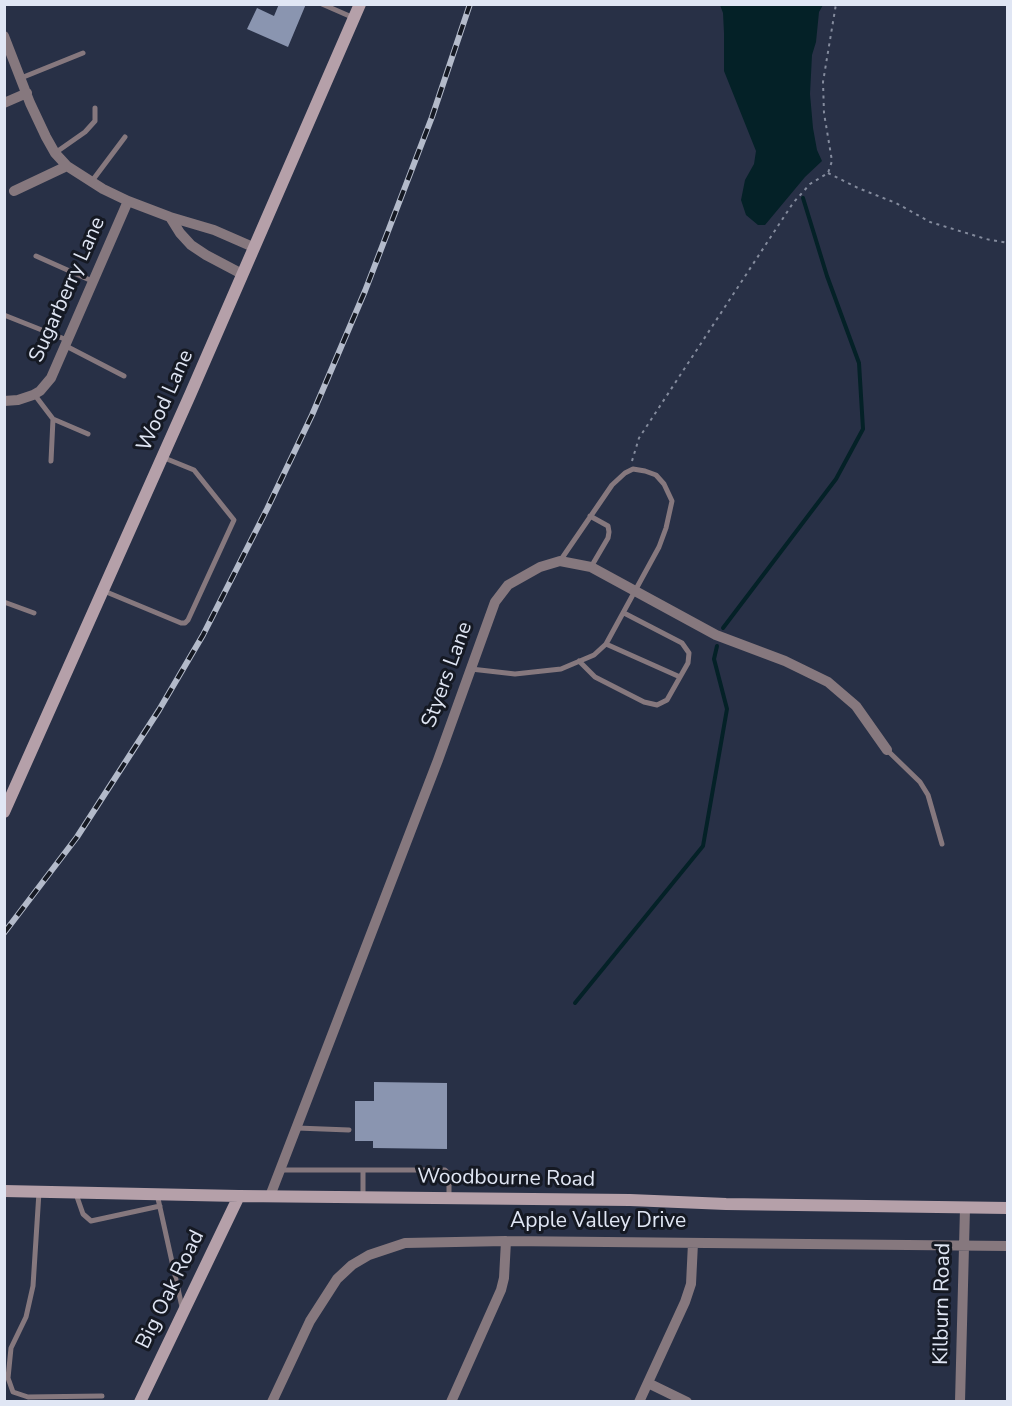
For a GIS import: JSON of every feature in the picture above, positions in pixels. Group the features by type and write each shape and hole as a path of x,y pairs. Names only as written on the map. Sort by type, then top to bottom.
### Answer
{"street":[{"name":"Wood Lane","path":"4,812 104,591 360,4"},
{"path":"4,36 46,137 67,166 91,183 128,201 214,230 253,247"},
{"path":"4,103 27,93"},
{"path":"14,191 67,166"},
{"name":"Sugarberry Lane","path":"4,401 18,400 34,394 51,378 128,201"},
{"path":"170,217 191,245 242,274"},
{"path":"560,561 591,567 716,635 784,661 828,682 856,706 888,750"},
{"name":"Styers Lane","path":"270,1196 438,760 495,602 500,593 516,580 532,571 560,561"},
{"name":"Woodbourne Road","path":"4,1191 75,1192 159,1200 270,1196 630,1200 726,1204 1008,1208"},
{"name":"Big Oak Road","path":"140,1401 239,1196"},
{"name":"Kilburn Road","path":"960,1401 965,1208"},
{"path":"451,1401 501,1290 506,1241"},
{"name":"Apple Valley Drive","path":"272,1401 316,1311 332,1286 352,1265 369,1255 405,1243 506,1241 1008,1246"},
{"path":"639,1401 685,1302 691,1284 693,1243"},
{"path":"648,1383 687,1401"}],"lane":[{"path":"322,4 354,18"},
{"path":"21,78 83,53"},
{"path":"56,153 85,132 95,121 95,108"},
{"path":"91,183 124,136"},
{"path":"36,256 94,282"},
{"path":"4,315 67,343 124,376"},
{"path":"34,394 53,419 88,434"},
{"path":"51,461 53,419"},
{"path":"104,591 185,623 234,520 194,470 162,457"},
{"path":"470,669 514,674 561,669 594,655 606,644 659,547 671,515 672,501 669,492 656,475 633,470 625,473 612,485 560,561"},
{"path":"590,516 608,526 609,532 608,538 591,567"},
{"path":"4,602 34,613"},
{"path":"579,662 595,676 644,702 657,705 667,700 688,663 689,653 682,643 624,613"},
{"path":"606,644 680,678"},
{"path":"888,750 920,782 928,795 942,844"},
{"path":"297,1128 349,1130"},
{"path":"280,1170 445,1170 449,1174 449,1198"},
{"path":"363,1170 363,1197"},
{"path":"39,1192 33,1286 26,1317 11,1348 8,1378 14,1392 28,1397 102,1396"},
{"path":"75,1192 83,1214 91,1221 159,1200 183,1309"}],"path":[{"path":"633,470 632,457 639,438 793,203 810,184 828,173 832,161 824,113 823,82 836,4"},
{"path":"828,173 858,189 896,202 930,222 986,239 1008,243"}],"shaded area":[{"path":"720,5 823,5 819,12 816,42 812,55 810,94 813,128 817,150 822,161 805,177 765,225 758,225 746,215 741,200 745,180 754,164 756,151 724,71 723,13"}],"building":[{"path":"279,4 306,4 288,47 247,29 257,8 274,16"},
{"path":"374,1082 447,1083 447,1149 373,1148 373,1141 355,1141 355,1101 374,1101"}],"waterway":[{"path":"723,628 836,479 863,429 859,363 827,276 803,198"},
{"path":"575,1003 703,846 727,709 714,659 717,646"}],"railway":[{"path":"4,933 77,837 159,710 203,635 267,509 312,415 365,291 432,117 470,4"}]}
